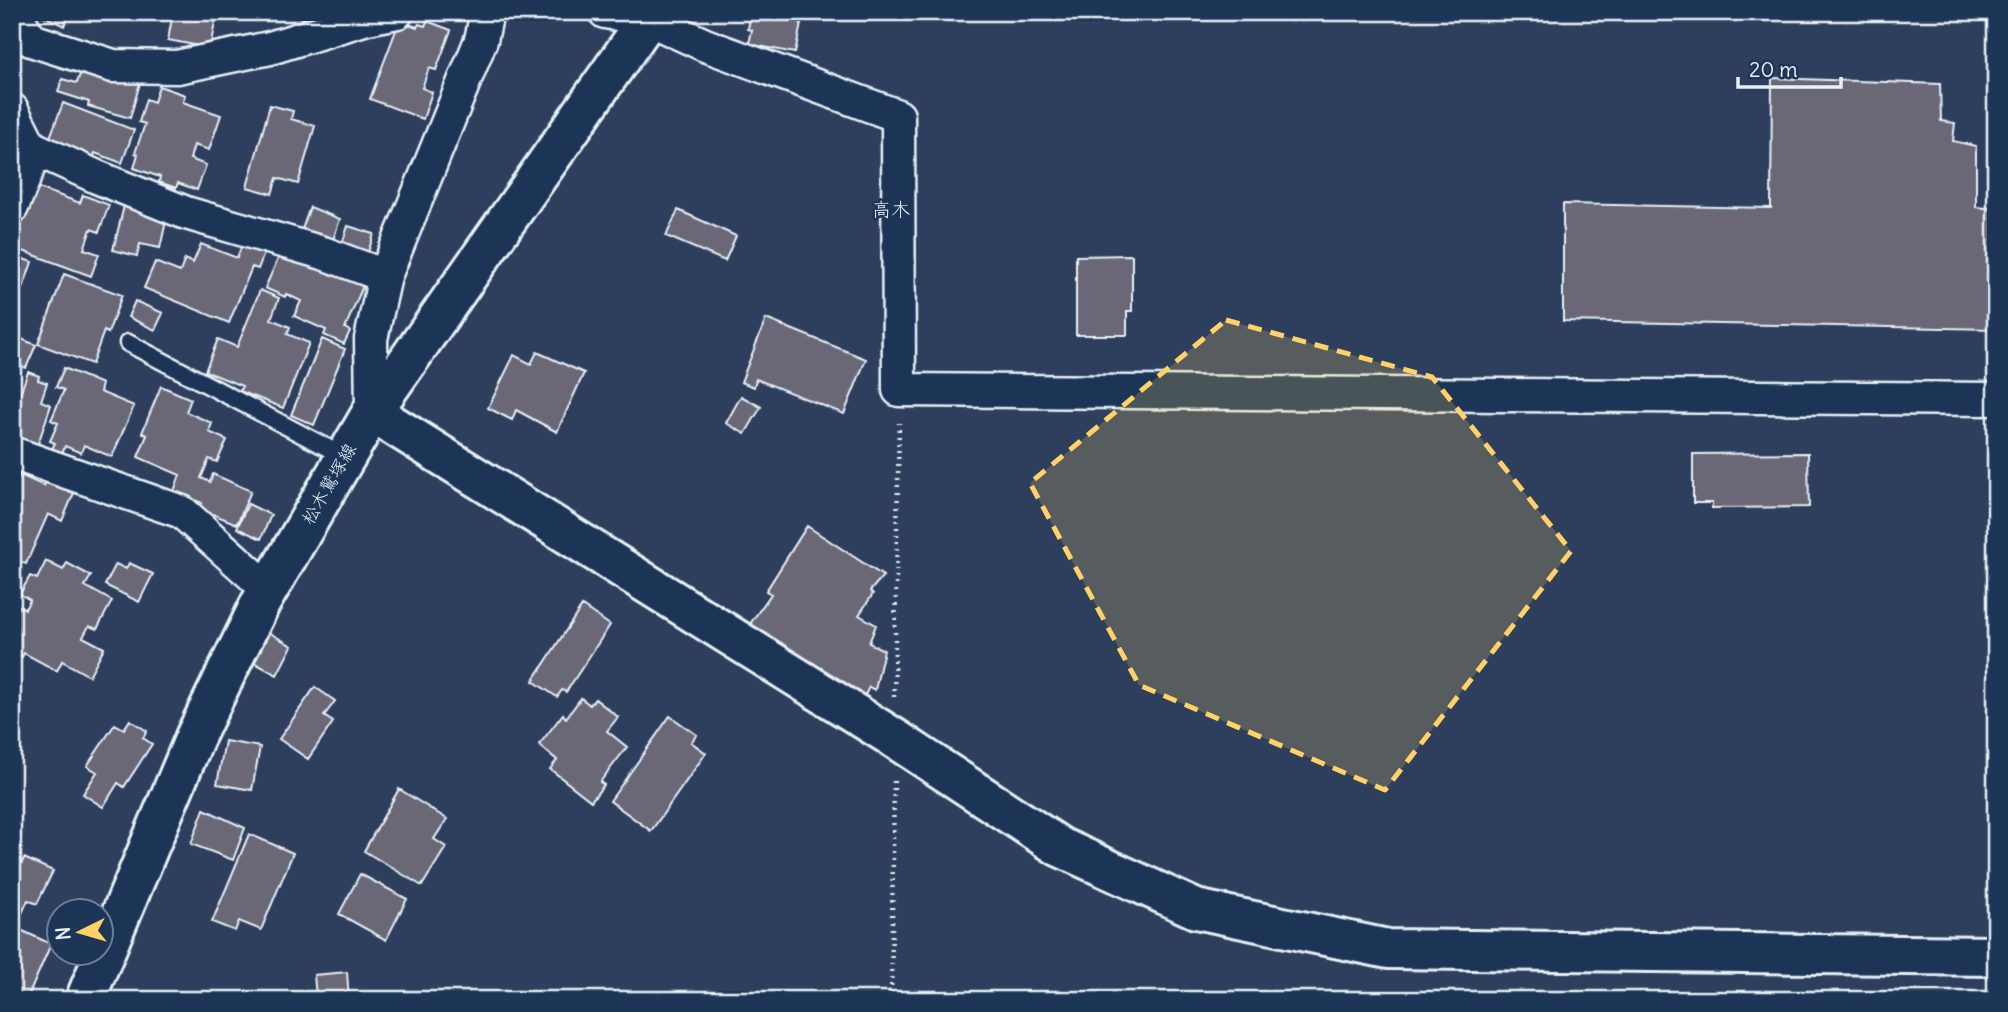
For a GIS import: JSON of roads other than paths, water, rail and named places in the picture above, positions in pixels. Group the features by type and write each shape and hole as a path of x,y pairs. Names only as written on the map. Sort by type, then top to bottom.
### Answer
{"street":[{"path":"16,26 31,40 113,66 177,67 270,48 367,18 397,12"},
{"path":"487,12 481,40 385,276 371,339 372,412 882,730 1060,847 1196,909 1388,949 1996,956"},
{"path":"605,12 650,16 705,45 898,116 899,390 1996,399"},
{"name":"松木鷲塚線","path":"85,1000 195,737 268,589 372,412 650,16"},
{"path":"12,110 34,154 12,207"},
{"path":"31,147 186,213 323,253 385,276"},
{"path":"12,453 182,512 268,589"}],"lane":[{"path":"128,343 345,457"}],"district":[{"name":"高木","path":"891,209"}]}
